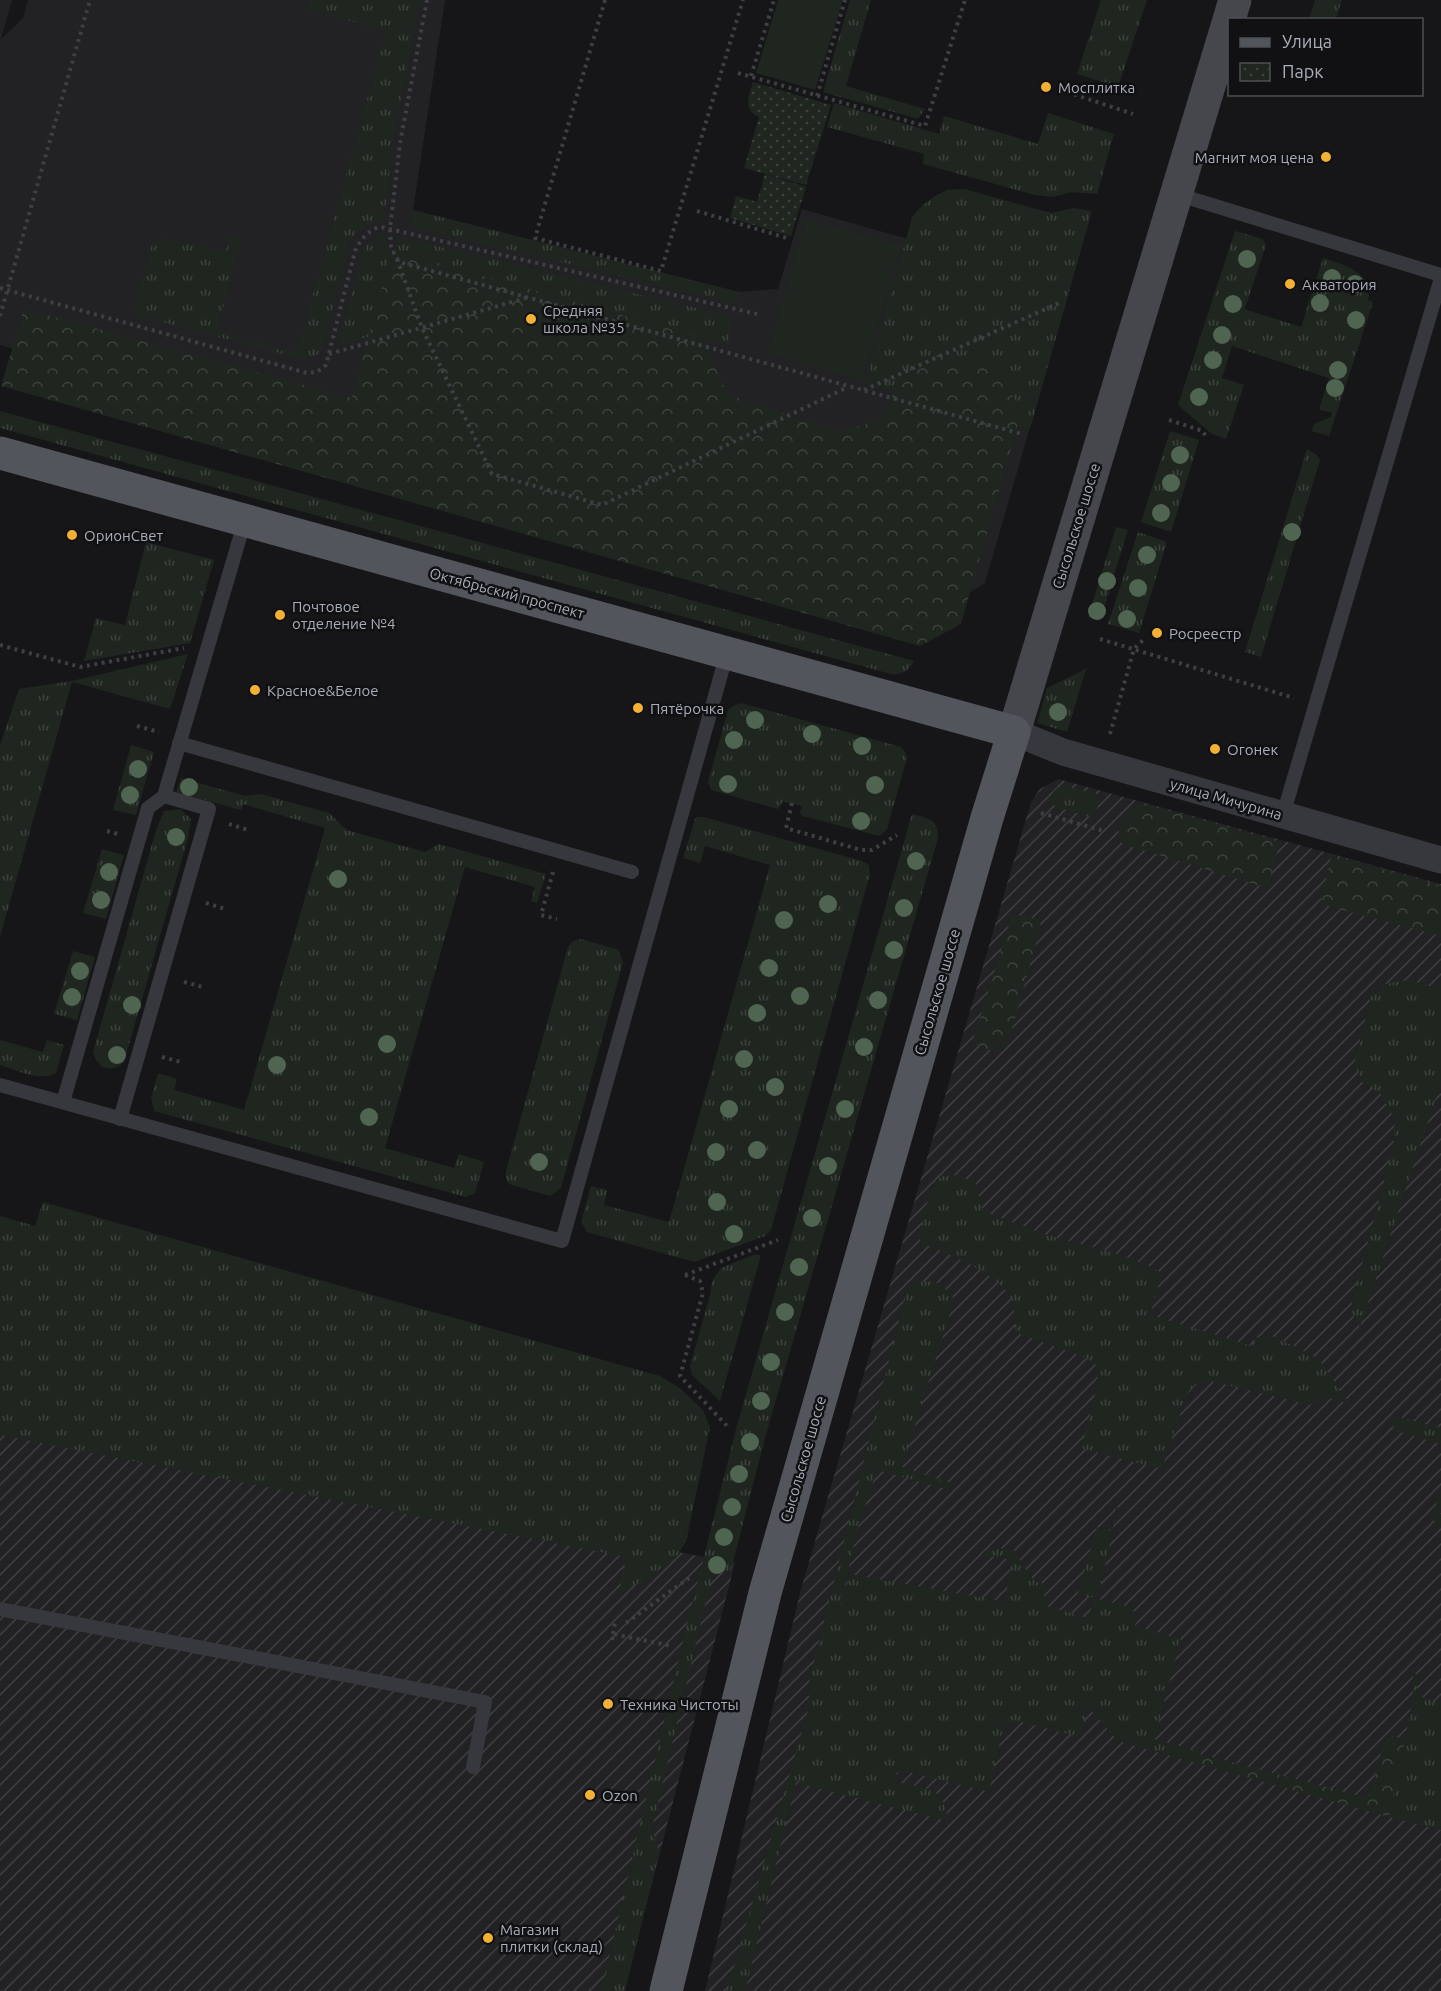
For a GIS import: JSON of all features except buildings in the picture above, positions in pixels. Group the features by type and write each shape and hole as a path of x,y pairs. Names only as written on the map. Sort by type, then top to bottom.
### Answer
{"main road":[{"name":"Сысольское шоссе","path":"1230,18 1235,0"},
{"name":"Сысольское шоссе","path":"666,1991 765,1593 974,864 1228,23"},
{"name":"Октябрьский проспект","path":"0,453 1014,732"}],"street":[{"name":"улица Мичурина","path":"1014,732 1064,752 1441,860"}],"lane":[{"path":"1176,194 1441,277 1283,815"},
{"path":"63,1102 147,808 164,796 245,520"},
{"path":"0,1084 562,1241 727,653"},
{"path":"179,743 632,872"},
{"path":"120,1119 209,809 164,796"},
{"path":"0,1610 485,1701 473,1767"}],"path":[{"path":"0,316 90,0"},
{"path":"427,0 400,143 390,229 391,246 422,328 492,474 602,505 849,386"},
{"path":"605,0 535,237 661,271 743,0"},
{"path":"751,76 774,0"},
{"path":"817,96 845,0"},
{"path":"738,73 926,126 965,0"},
{"path":"1067,92 1133,114"},
{"path":"697,211 790,239"},
{"path":"0,288 307,373 317,372 326,365 355,251 360,241 374,228 381,227 757,314"},
{"path":"396,258 403,263 527,298 1022,434"},
{"path":"329,354 527,298"},
{"path":"864,391 1059,303"},
{"path":"1169,420 1203,430 1206,437"},
{"path":"1100,639 1315,705"},
{"path":"1108,738 1134,649 1143,640"},
{"path":"0,645 80,667 192,647"},
{"path":"792,803 786,828 861,850 872,850 897,835"},
{"path":"1041,813 1104,831"},
{"path":"557,919 541,915 559,851"},
{"path":"729,1428 680,1376 703,1293 699,1281 685,1275 778,1240"},
{"path":"626,1623 689,1578"},
{"path":"612,1640 615,1621"},
{"path":"613,1634 672,1646"}],"shaded area":[{"name":"Средняя школа №35","path":"0,0 12,0 1,39 23,18 28,0 445,0 413,210 740,292 778,289 802,209 1071,285 985,583 961,598 931,606 0,345"},
{"path":"1058,779 1441,884 1441,1991 705,1991 801,1589 1031,802 1040,789"},
{"path":"0,1421 735,1563 624,1991 0,1991"}],"green space":[{"path":"311,0 420,0 393,139 384,221 364,227 350,241 321,351 315,356 302,359 140,316 134,308 153,241 163,238 224,252 230,236 241,239 217,331 297,353 386,31 308,9"},
{"path":"778,0 843,0 815,90 756,73"},
{"path":"850,0 871,0 846,86 925,109 918,119 823,92"},
{"path":"1101,0 1147,0 1118,87 1077,74"},
{"path":"1315,0 1342,0 1336,18 1309,18"},
{"path":"753,82 831,105 806,185 744,168 759,117 750,111 748,102"},
{"path":"834,103 939,134 944,116 1038,144 1048,113 1114,134 1097,194 1071,192 1054,197 1035,195 923,164 924,154 827,127"},
{"path":"765,174 806,187 791,236 730,218 736,196 757,202"},
{"path":"964,189 1051,213 1074,208 1092,211 1030,429 865,383 912,218 923,205 938,195 948,190"},
{"path":"413,210 740,293 737,303 412,227"},
{"path":"806,219 901,246 862,380 767,353"},
{"path":"1235,231 1263,239 1266,245 1245,308 1247,310 1301,327 1323,258 1356,271 1367,283 1368,300 1373,302 1329,436 1312,431 1314,424 1331,417 1332,413 1319,409 1329,378 1232,346 1222,378 1244,385 1226,439 1212,434 1178,405"},
{"path":"381,235 385,236 411,325 338,345 363,254 367,245"},
{"path":"395,236 733,317 727,345 396,252"},
{"path":"392,250 702,338 727,394 837,432 879,421 901,379 939,354 994,368 1022,410 961,624 920,646 1,386 24,309 352,398"},
{"path":"0,411 914,661 905,672 891,674 0,428"},
{"path":"1170,431 1199,440 1171,532 1141,522"},
{"path":"1307,449 1317,455 1320,460 1261,657 1245,652"},
{"path":"1116,527 1128,530 1100,621 1088,617"},
{"path":"1138,532 1167,542 1139,633 1108,624"},
{"path":"146,542 214,560 190,643 84,661 96,618 125,625"},
{"path":"188,654 170,709 72,682 0,937 0,745 19,689 72,681"},
{"path":"1086,669 1067,732 1037,723 1047,688"},
{"path":"741,703 901,747 907,758 887,829 879,836 803,816 800,814 802,806 783,801 778,809 711,790 708,782 728,710"},
{"path":"131,745 154,752 136,815 113,810"},
{"path":"181,778 245,796 261,794 329,813 347,830 425,852 439,844 546,874 537,903 531,901 535,887 465,867 385,1148 454,1168 459,1154 484,1162 475,1193 466,1197 154,1111 151,1098 158,1073 177,1079 174,1090 244,1110 325,828 243,804 241,810 176,792"},
{"path":"1063,786 1095,793 1099,798 1098,806 1090,817 1056,807 1051,802 1055,790"},
{"path":"1147,805 1280,842 1267,888 1123,844 1119,837 1122,819 1132,809"},
{"path":"180,809 191,819 188,838 124,1062 114,1068 105,1068 95,1058 93,1052 156,830 164,811"},
{"path":"912,814 931,820 938,831 938,838 765,1438 731,1570 712,1576 652,1828 659,1853 625,1991 601,1991 687,1624 736,1429"},
{"path":"698,817 862,861 869,865 870,874 771,1230 765,1236 694,1262 587,1232 581,1222 591,1186 607,1190 604,1205 669,1222 770,865 705,846 700,863 683,858 695,819"},
{"path":"102,849 124,855 106,919 83,913"},
{"path":"1332,854 1441,886 1441,936 1320,904"},
{"path":"1018,915 1036,919 1041,925 1008,1044 995,1051 972,1043 1011,918"},
{"path":"581,939 619,950 623,963 561,1188 550,1196 509,1184 506,1171 568,947 573,941"},
{"path":"73,951 95,957 77,1020 54,1014"},
{"path":"1408,980 1430,986 1441,985 1441,1082 1360,1327 1352,1314 1352,1302 1393,1148 1395,1120 1381,1094 1362,1082 1354,1064 1371,996 1385,984"},
{"path":"0,1040 43,1052 47,1040 64,1045 56,1073 35,1076 0,1065"},
{"path":"955,1175 976,1182 982,1210 1041,1233 1126,1257 1162,1273 1150,1315 1252,1346 1255,1338 1272,1336 1320,1361 1350,1404 1324,1397 1310,1405 1211,1381 1200,1382 1187,1394 1163,1465 1157,1468 1084,1449 1082,1447 1098,1382 1096,1365 1084,1357 1017,1333 1012,1301 996,1281 972,1265 920,1242 923,1218 933,1188 941,1177"},
{"path":"43,1202 660,1376 681,1389 703,1410 710,1427 686,1542 675,1558 651,1576 619,1594 626,1557 0,1435 0,1216 35,1226"},
{"path":"753,1255 761,1255 720,1401 692,1375 690,1366 712,1281 721,1268"},
{"path":"927,1281 939,1283 953,1297 951,1310 902,1467 950,1483 943,1488 877,1470 856,1534 840,1610 850,1574 1005,1602 1012,1560 981,1555 997,1548 1015,1551 1035,1582 1047,1584 1042,1605 1088,1618 1094,1598 1078,1593 1097,1527 1110,1531 1122,1486 1098,1599 1131,1607 1136,1616 1135,1626 1181,1639 1154,1739 1201,1752 1199,1764 1118,1741 1087,1706 1081,1737 1013,1720 1003,1728 989,1792 905,1771 896,1773 897,1782 925,1788 938,1795 943,1801 948,1821 801,1784 797,1778 745,1991 727,1991 809,1707 809,1682 905,1296 913,1284"},
{"path":"1394,1416 1441,1428 1441,1444 1393,1430"},
{"path":"1441,1486 1441,1504 1438,1513 1441,1514 1441,1527 1434,1521 1433,1515"},
{"path":"1413,1668 1419,1696 1441,1703 1441,1830 1389,1817 1404,1743 1402,1739 1406,1734 1413,1696"},
{"path":"1394,1736 1402,1739 1404,1743 1389,1817 1199,1764 1201,1754 1363,1797 1370,1795 1383,1745 1388,1738"}],"place":[{"name":"Мосплитка","path":"1046,87"},
{"name":"Магнит моя цена","path":"1326,157"},
{"name":"Акватория","path":"1290,284"},
{"name":"Средняя школа №35","path":"531,319"},
{"name":"ОрионСвет","path":"72,535"},
{"name":"Почтовое отделение №4","path":"280,615"},
{"name":"Росреестр","path":"1157,633"},
{"name":"Красное&Белое","path":"255,690"},
{"name":"Пятёрочка","path":"638,708"},
{"name":"Огонек","path":"1215,749"},
{"name":"Техника Чистоты","path":"608,1704"},
{"name":"Ozon","path":"590,1795"},
{"name":"Магазин плитки (склад)","path":"488,1938"}]}
